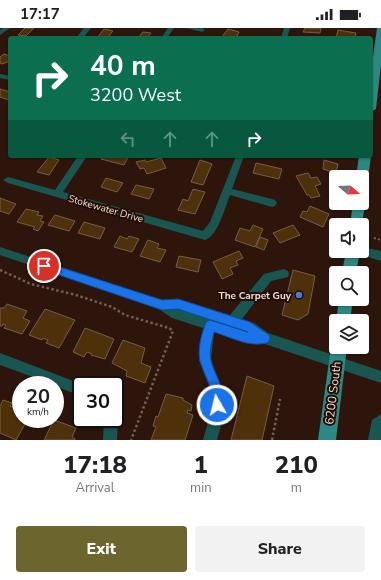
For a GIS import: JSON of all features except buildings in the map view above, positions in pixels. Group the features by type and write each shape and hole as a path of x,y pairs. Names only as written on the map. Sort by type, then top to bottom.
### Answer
{"main road":[{"path":"373,93 381,28"},
{"path":"363,170 365,158"},
{"name":"6200 South","path":"327,440 338,354"}],"street":[{"path":"0,33 7,28"},
{"path":"81,36 88,28"},
{"path":"189,28 202,30"},
{"path":"57,194 82,158"},
{"path":"239,158 227,191 272,203"},
{"name":"Stokewater Drive","path":"8,180 205,236 214,224 227,191"},
{"path":"0,251 162,305 176,314 249,338 265,338 329,352"},
{"path":"369,252 381,256"},
{"path":"232,322 268,277 284,274"},
{"path":"162,305 178,304 250,327 265,338"},
{"path":"210,325 206,344 205,360 218,394 217,415 210,440"},
{"path":"338,354 381,377"},
{"path":"0,359 72,387"},
{"path":"376,440 376,424 381,421"},
{"path":"110,440 111,428"}],"path":[{"path":"374,238 381,240"},
{"path":"0,270 31,284 76,295 112,307 125,315 169,328 173,331 130,440"},
{"path":"272,440 280,399"}],"place":[{"name":"The Carpet Guy","path":"299,295"}],"route":[{"path":"44,266 162,305 178,304 250,327 265,338 249,338 210,325 206,344 205,360 218,394 217,405"}]}
